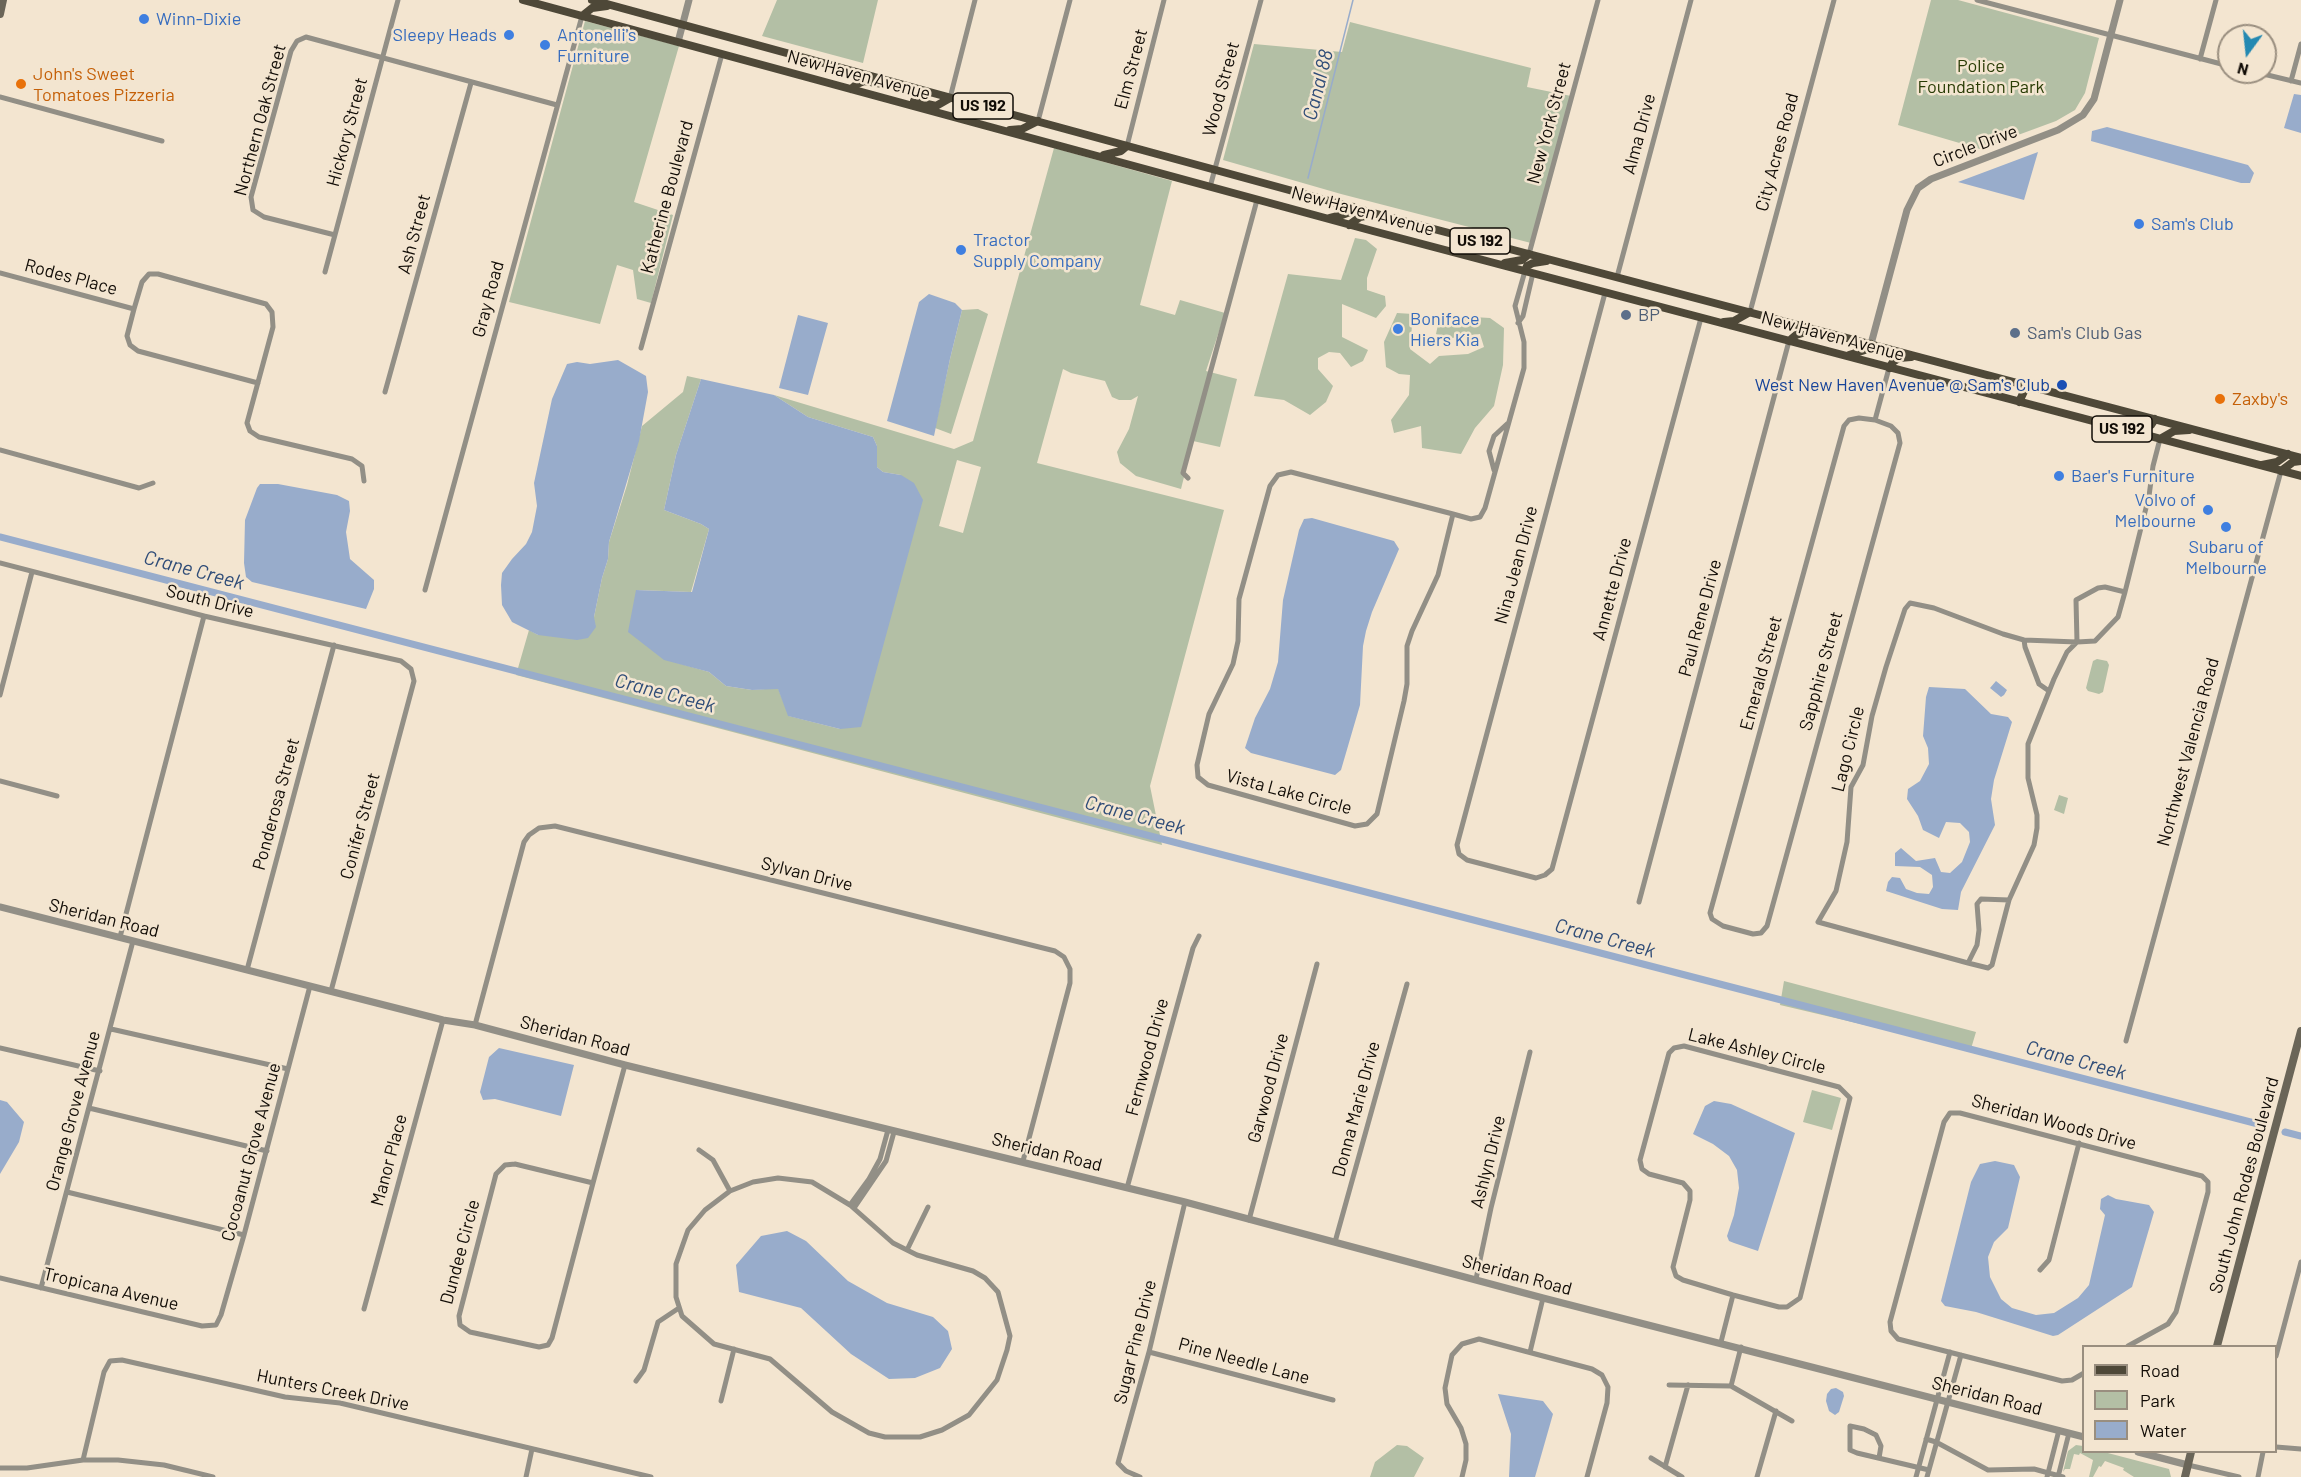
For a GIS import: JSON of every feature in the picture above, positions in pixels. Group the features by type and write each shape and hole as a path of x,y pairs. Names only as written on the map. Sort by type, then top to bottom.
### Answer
{"main road":[{"path":"0,14 3,0"},
{"name":"New Haven Avenue","path":"523,0 1326,219 2301,476"},
{"name":"New Haven Avenue","path":"592,0 1377,214 2301,459"},
{"path":"582,16 592,8 610,5"},
{"path":"851,89 864,81 919,89"},
{"path":"901,103 914,101 936,106 950,98"},
{"path":"1004,131 1022,129 1038,121"},
{"path":"1098,156 1112,154 1127,146"},
{"path":"1326,219 1342,216 1350,212 1353,207"},
{"path":"1349,225 1360,217 1377,214"},
{"path":"1499,264 1515,262 1529,254"},
{"path":"1529,272 1527,266 1533,263 1553,260"},
{"path":"1605,292 1617,277"},
{"path":"1720,323 1734,321 1750,312"},
{"path":"1789,341 1796,335 1816,329"},
{"path":"1846,356 1859,353 1871,344"},
{"path":"1889,368 1899,358 1920,357"},
{"path":"2019,402 2027,385"},
{"path":"2124,429 2145,428 2155,419"},
{"path":"2160,439 2174,431 2195,430"},
{"path":"2258,465 2283,460 2288,454"},
{"path":"2281,471 2301,459"},
{"name":"South John Rodes Boulevard","path":"2218,1345 2301,1031"},
{"path":"2185,1477 2191,1453"}],"street":[{"name":"Hickory Street","path":"325,272 398,0"},
{"path":"678,42 689,0"},
{"path":"950,98 975,0"},
{"path":"1038,121 1070,0"},
{"name":"Elm Street","path":"1127,146 1164,0"},
{"name":"Wood Street","path":"1210,187 1261,0"},
{"name":"New York Street","path":"1529,254 1598,0"},
{"name":"Alma Drive","path":"1617,277 1691,0"},
{"name":"City Acres Road","path":"1750,312 1834,0"},
{"path":"1977,0 2217,63"},
{"name":"Circle Drive","path":"1871,344 1907,210 1918,188 1931,179 2058,130 2083,115 2094,99 2120,0"},
{"path":"2200,59 2216,0"},
{"name":"Gray Road","path":"425,590 582,16"},
{"name":"Northern Oak Street","path":"335,235 264,217 253,210 251,197 291,51 297,40 306,37 557,105"},
{"path":"2291,81 2301,44"},
{"name":"Katherine Boulevard","path":"640,348 722,54"},
{"path":"2277,78 2301,83"},
{"name":"Ash Street","path":"385,392 471,83"},
{"path":"0,97 162,141"},
{"path":"1188,478 1183,473 1257,200"},
{"path":"1518,323 1523,316 1529,272"},
{"name":"Vista Lake Circle","path":"1453,514 1438,575 1407,646 1407,684 1404,701 1377,814 1367,824 1355,826 1208,785 1198,777 1197,765 1209,714 1233,664 1238,641 1239,598 1270,486 1278,475 1291,472 1453,514 1471,519 1480,517 1485,508 1524,368 1524,342 1515,306 1529,272"},
{"name":"Rodes Place","path":"0,273 134,309"},
{"path":"258,383 138,351 130,345 127,336 134,309 142,282 149,274 158,274 266,304 272,312 273,327 258,383 247,423 250,431 259,437 352,459 362,466 364,481"},
{"name":"Nina Jean Drive","path":"1552,869 1536,878 1524,875 1467,860 1459,854 1457,845 1605,292"},
{"name":"Annette Drive","path":"1552,869 1701,318"},
{"name":"Paul Rene Drive","path":"1639,902 1789,341"},
{"path":"1875,420 1889,368"},
{"name":"Emerald Street","path":"1753,934 1722,926 1712,919 1710,913 1844,426 1849,420 1859,418 1875,420"},
{"name":"Sapphire Street","path":"1753,934 1761,933 1767,926 1900,443 1898,433 1891,426 1875,420"},
{"name":"Vista Lake Circle","path":"1495,471 1489,451 1494,436 1508,423"},
{"name":"Lago Circle","path":"2077,642 2067,652 2028,744 2027,761 2037,828 2034,845 2009,900 1992,965 1988,968 1818,922 1836,891 1847,842 1851,787 1863,765 1872,716 1905,609 1910,603 1919,604 2024,640 2095,641 2118,618 2149,496 2160,439"},
{"path":"1492,444 1503,446"},
{"path":"0,450 139,488 153,483"},
{"name":"Northwest Valencia Road","path":"2126,1041 2281,471"},
{"name":"South Drive","path":"0,563 204,616 401,661 411,669"},
{"path":"0,695 32,572"},
{"path":"2077,642 2076,600 2098,588 2125,591"},
{"path":"120,937 204,616"},
{"path":"2024,640 2039,684 2049,691"},
{"name":"Ponderosa Street","path":"247,970 333,645"},
{"name":"Conifer Street","path":"331,991 414,681 411,669"},
{"path":"0,781 57,796"},
{"name":"Sylvan Drive","path":"475,1025 524,842 539,828 555,826 1055,951 1064,957 1070,969 1070,983 1023,1161"},
{"path":"1968,963 1977,945 1977,904 1981,899 1991,897 2009,900"},
{"name":"Sheridan Road","path":"0,907 443,1020 475,1025 626,1065 1185,1202 1544,1298 2082,1436"},
{"name":"Fernwood Drive","path":"1127,1188 1193,948 1199,936"},
{"name":"Orange Grove Avenue","path":"41,1288 133,941"},
{"name":"Garwood Drive","path":"1249,1220 1317,963"},
{"name":"Donna Marie Drive","path":"1335,1242 1407,984"},
{"name":"Cocoanut Grove Avenue","path":"216,1325 221,1316 244,1235 310,986"},
{"name":"Manor Place","path":"364,1309 443,1020"},
{"path":"111,1029 288,1070"},
{"name":"Lake Ashley Circle","path":"1684,1046 1839,1087 1850,1098 1800,1298 1787,1307 1779,1307 1733,1294 1676,1276 1673,1267 1690,1200 1690,1191 1683,1183 1649,1174 1642,1169 1640,1160 1669,1053 1674,1048 1684,1046"},
{"path":"0,1048 100,1071"},
{"name":"Ashlyn Drive","path":"1476,1279 1491,1208 1530,1052"},
{"name":"Dundee Circle","path":"593,1183 515,1164 505,1165 496,1173 459,1316 460,1325 470,1332 539,1347 548,1345 552,1338 626,1065"},
{"path":"89,1108 267,1151"},
{"name":"Sheridan Woods Drive","path":"2082,1374 2072,1380 2062,1381 1898,1339 1891,1331 1890,1322 1944,1122 1950,1113 1960,1113 2079,1143 2202,1176 2208,1182 2208,1192 2176,1312 2168,1324 2131,1345"},
{"path":"852,1206 880,1159 891,1131"},
{"path":"2040,1270 2049,1260 2079,1143"},
{"path":"699,1150 713,1160 730,1191"},
{"path":"778,1178 812,1182 852,1206 893,1243 917,1255 973,1271 985,1278 998,1292 1010,1336 997,1380 969,1415 942,1430 920,1437 885,1437 869,1433 832,1412 770,1359 714,1344 682,1316 676,1298 676,1264 688,1230 705,1210 730,1191 753,1182 778,1178"},
{"path":"67,1192 244,1235"},
{"name":"Sugar Pine Drive","path":"1140,1477 1126,1471 1118,1463 1149,1352 1185,1202"},
{"path":"907,1250 928,1207"},
{"path":"2277,1352 2301,1262"},
{"name":"Tropicana Avenue","path":"0,1278 202,1326 216,1325"},
{"path":"1721,1342 1733,1294"},
{"path":"1530,1352 1544,1298"},
{"path":"636,1381 644,1370 658,1322 679,1308"},
{"path":"1462,1477 1466,1460 1466,1444 1461,1428 1448,1404 1444,1388 1452,1355 1462,1344 1479,1339 1592,1369 1602,1375 1608,1387 1607,1403 1587,1477"},
{"path":"1731,1386 1741,1347"},
{"path":"721,1401 734,1349"},
{"name":"Pine Needle Lane","path":"1149,1352 1333,1400"},
{"path":"1916,1477 1950,1352"},
{"path":"1927,1477 1960,1355"},
{"name":"Hunters Creek Drive","path":"83,1460 104,1372 110,1361 122,1360 285,1397 340,1403 651,1477"},
{"path":"1669,1384 1731,1386 1792,1421"},
{"path":"1665,1467 1688,1385"},
{"path":"1757,1477 1776,1411"},
{"path":"1880,1458 1881,1446 1876,1436 1850,1425 1850,1450 1880,1458 1919,1467 1929,1470"},
{"path":"2048,1474 2059,1430"},
{"path":"1926,1439 1988,1470 2034,1469 2060,1477 2069,1433"},
{"path":"2277,1447 2301,1449"},
{"path":"526,1477 532,1449"},
{"path":"2143,1453 2239,1477"},
{"path":"2258,1477 2263,1453"},
{"path":"1652,1458 1682,1477"},
{"path":"0,1468 27,1468 83,1460 138,1461 213,1477"}],"green space":[{"path":"777,0 878,0 863,63 762,36"},
{"name":"Police Foundation Park","path":"1931,0 1958,0 2099,38 2085,93 2075,110 2056,121 1980,149 1898,125"},
{"path":"585,21 679,46 634,202 673,215 651,303 637,299 633,270 617,265 600,324 509,302"},
{"path":"1350,22 1531,68 1527,87 1571,96 1531,243 1341,194 1223,160 1254,44 1342,52"},
{"path":"1054,148 1172,181 1140,305 1175,315 1180,300 1225,313 1206,371 1237,379 1220,447 1193,441 1181,489 1136,476 1120,463 1117,452 1129,429 1138,396 1131,400 1119,400 1112,397 1105,381 1063,369 1037,463 1224,510 1150,786 1162,845 516,675 529,630 538,635 594,617 608,559 609,542 642,426 683,392 687,376 701,379 676,455 664,510 709,529 691,592 637,590 664,659 709,672 726,686 752,690 778,688 789,716 840,729 901,475 883,472 877,467 877,446 873,437 808,417 774,395 954,449 973,441","holes":["957,460 981,467 963,533 939,526"]},
{"path":"1355,238 1366,240 1377,249 1367,278 1367,290 1385,296 1386,306 1376,318 1342,304 1342,337 1368,350 1363,361 1351,367 1340,353 1329,352 1318,358 1318,369 1333,386 1326,402 1310,415 1284,400 1254,396 1288,274 1341,280"},
{"path":"978,309 988,314 951,434 935,428 962,310"},
{"path":"1397,313 1413,314 1410,349 1430,364 1439,356 1468,354 1484,347 1480,334 1445,339 1436,334 1440,315 1490,318 1504,328 1503,365 1494,406 1475,428 1461,454 1422,448 1421,426 1394,433 1391,420 1409,395 1410,375 1399,374 1386,367 1384,342"},
{"path":"2097,659 2107,661 2109,665 2103,692 2099,694 2088,691 2086,688 2093,661"},
{"path":"2059,795 2068,798 2064,814 2054,810"},
{"path":"1784,981 1976,1032 1970,1052 1780,1005"},
{"path":"1812,1090 1841,1098 1832,1130 1803,1122"},
{"path":"1397,1445 1407,1446 1424,1458 1414,1477 1370,1477 1375,1462"},
{"path":"2076,1445 2082,1446 2082,1453 2108,1453 2169,1469 2171,1477 2134,1477 2123,1470 2124,1468 2105,1461 2093,1477 2089,1477 2093,1460 2080,1453 2079,1455 2074,1454 2070,1469 2065,1469 2063,1472 2068,1451"}],"water":[{"path":"2294,94 2301,95 2301,133 2284,128"},
{"path":"2107,127 2248,165 2254,173 2250,183 2241,183 2091,141 2092,131"},
{"path":"2038,152 2024,200 1958,182"},
{"path":"929,294 955,303 962,310 934,436 887,421 919,302"},
{"path":"798,315 828,323 808,395 779,388"},
{"path":"618,360 646,376 648,392 639,441 609,542 608,559 594,617 596,627 588,638 577,640 538,635 512,622 502,605 501,585 502,573 526,544 532,532 537,506 534,483 552,399 567,364"},
{"path":"701,379 774,395 808,417 873,437 877,446 877,467 883,472 901,475 914,483 923,500 861,727 840,729 788,716 778,689 752,690 726,686 709,672 664,660 628,632 636,590 692,592 709,529 664,510 676,455"},
{"path":"260,484 278,484 337,495 349,501 350,511 346,532 350,559 374,580 374,589 366,609 252,582 246,577 245,520"},
{"path":"1312,518 1394,541 1399,549 1366,631 1360,705 1341,770 1335,775 1251,753 1245,748 1255,718 1270,689 1278,662 1283,600 1299,530 1304,519"},
{"path":"1996,681 2007,690 2001,697 1990,688"},
{"path":"1929,687 1965,689 1991,714 2008,717 2012,722 1994,780 1991,799 1995,825 1961,892 1958,910 1942,909 1886,891 1892,877 1900,878 1906,889 1917,893 1929,894 1933,887 1932,875 1920,867 1895,866 1895,853 1901,848 1916,861 1935,858 1941,872 1950,873 1962,862 1970,842 1969,832 1960,823 1946,822 1939,838 1923,830 1918,816 1907,799 1908,789 1920,781 1929,764 1928,748 1923,736"},
{"path":"499,1048 574,1065 561,1116 495,1099 483,1100 480,1092 489,1057"},
{"path":"0,1100 7,1102 24,1122 19,1142 0,1174"},
{"path":"1714,1101 1731,1104 1795,1133 1758,1251 1729,1241 1727,1236 1739,1188 1737,1170 1729,1156 1713,1144 1693,1134 1705,1106"},
{"path":"1995,1161 2014,1165 2020,1177 2008,1228 1994,1242 1988,1257 1990,1277 2001,1299 2012,1308 2036,1315 2054,1313 2078,1298 2089,1285 2105,1215 2100,1209 2101,1199 2108,1195 2116,1199 2149,1205 2154,1212 2132,1287 2053,1336 1976,1312 1945,1306 1941,1301 1971,1182 1980,1164"},
{"path":"787,1231 806,1241 848,1281 887,1303 933,1317 948,1331 952,1349 940,1368 915,1378 889,1379 851,1354 801,1308 739,1292 736,1265 761,1236"},
{"path":"1836,1388 1843,1392 1844,1396 1839,1412 1835,1415 1829,1411 1826,1401 1827,1394 1831,1389"},
{"path":"1498,1394 1543,1401 1553,1414 1535,1477 1509,1477 1511,1434"}],"waterway":[{"name":"Canal 88","path":"1308,178 1353,0"},
{"name":"Crane Creek","path":"0,537 2262,1125"},
{"name":"Crane Creek","path":"2285,1132 2301,1136"}],"place":[{"name":"Winn-Dixie","path":"144,19"},
{"name":"Sleepy Heads","path":"509,35"},
{"name":"Antonelli's Furniture","path":"545,45"},
{"name":"John's Sweet Tomatoes Pizzeria","path":"21,84"},
{"name":"Sam's Club","path":"2139,224"},
{"name":"Tractor Supply Company","path":"961,250"},
{"name":"BP","path":"1626,315"},
{"name":"Boniface Hiers Kia","path":"1398,329"},
{"name":"Sam's Club Gas","path":"2015,333"},
{"name":"West New Haven Avenue @ Sam's Club","path":"2062,385"},
{"name":"Zaxby's","path":"2220,399"},
{"name":"Baer's Furniture","path":"2059,476"},
{"name":"Volvo of Melbourne","path":"2208,510"},
{"name":"Subaru of Melbourne","path":"2226,527"}]}
